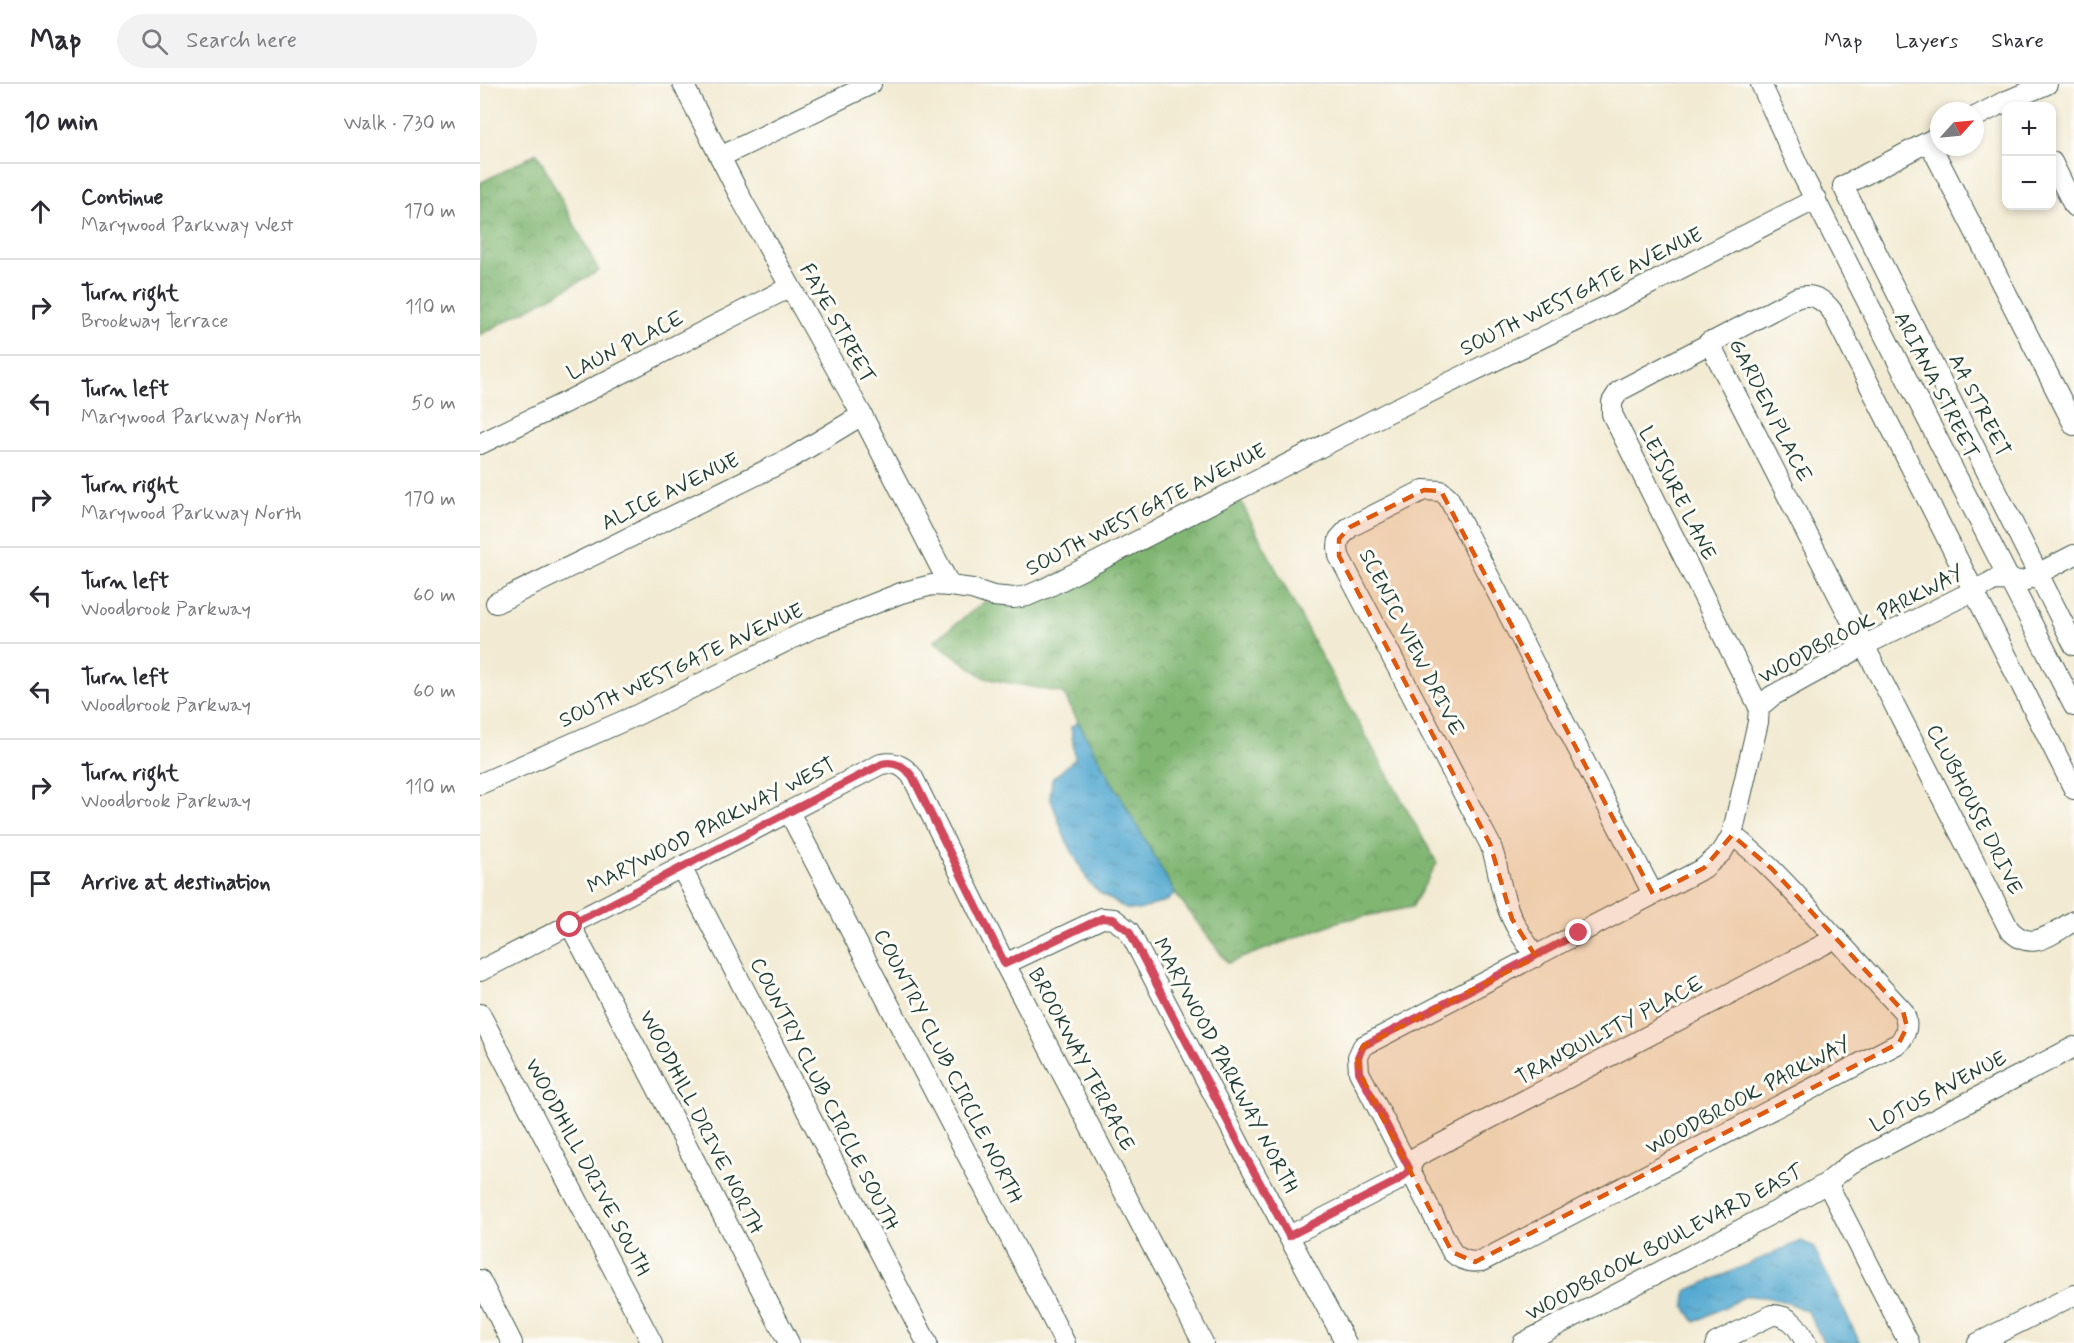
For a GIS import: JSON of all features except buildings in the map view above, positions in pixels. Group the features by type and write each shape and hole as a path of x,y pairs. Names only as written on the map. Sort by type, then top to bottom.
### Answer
{"street":[{"name":"FAYE STREET","path":"683,84 720,157 862,415 950,586"},
{"path":"720,157 871,84"},
{"name":"ARIANA STREET","path":"1761,84 1816,200 2074,706"},
{"path":"2021,102 2047,84"},
{"path":"1984,112 2002,103"},
{"name":"AA STREET","path":"1930,141 1843,186 2074,645"},
{"path":"1942,156 2074,425"},
{"path":"2056,170 2074,206"},
{"name":"SOUTH WESTGATE AVENUE","path":"480,784 637,715 813,628 916,588 932,585 950,586 972,589 993,596 1014,598 1027,596 1048,587 1387,413 1613,303 1816,200"},
{"name":"LAUN PLACE","path":"480,444 790,286"},
{"name":"GARDEN PLACE","path":"1865,645 1709,342 1803,296 1813,296 1827,305 1972,591"},
{"name":"LEISURE LANE","path":"1709,342 1619,391 1612,402 1612,414 1759,707"},
{"name":"ALICE AVENUE","path":"496,603 791,458 862,415"},
{"name":"SCENIC VIEW DRIVE","path":"1536,957 1512,919 1490,843 1339,556 1340,539 1350,527 1424,490 1441,491 1448,497 1653,894"},
{"name":"WOODBROOK PARKWAY","path":"1732,835 1756,853 1903,1011 1907,1028 1899,1043 1482,1261 1467,1262 1458,1258 1452,1252 1359,1072 1358,1057 1363,1046 1704,868 1722,852 1732,835 1758,722 1759,707 1772,696 1865,645 1994,580 2024,581 2074,555"},
{"path":"1972,591 2074,789"},
{"name":"CLUBHOUSE DRIVE","path":"1865,645 2009,929 2022,940 2039,940 2074,921"},
{"name":"MARYWOOD PARKWAY WEST","path":"480,971 882,764 889,762 902,767"},
{"name":"BROOKWAY TERRACE","path":"902,767 912,776 1005,964 1203,1343"},
{"name":"COUNTRY CLUB CIRCLE NORTH","path":"789,812 1065,1343"},
{"name":"COUNTRY CLUB CIRCLE SOUTH","path":"681,867 927,1343"},
{"name":"MARYWOOD PARKWAY NORTH","path":"1005,964 1102,918 1113,919 1129,931 1247,1159 1346,1343"},
{"name":"WOODHILL DRIVE NORTH","path":"570,925 615,1006 789,1343"},
{"name":"TRANQUILITY PLACE","path":"1409,1168 1416,1157 1836,938"},
{"name":"WOODHILL DRIVE SOUTH","path":"480,1014 652,1343"},
{"name":"LOTUS AVENUE","path":"1827,1183 1850,1164 2074,1047"},
{"path":"1289,1236 1395,1182 1407,1173 1409,1168"},
{"path":"1827,1183 1909,1343"},
{"name":"WOODBROOK BOULEVARD EAST","path":"1522,1343 1827,1183"},
{"path":"480,1280 512,1343"},
{"path":"1978,1343 2074,1295"},
{"path":"1716,1343 1772,1315 1781,1315 1790,1319 1797,1326 1806,1343"}],"highlighted area":[{"path":"1424,490 1441,491 1653,894 1704,868 1732,835 1772,869 1903,1011 1907,1027 1899,1043 1475,1262 1452,1252 1359,1072 1358,1057 1363,1046 1536,957 1512,919 1490,844 1339,556 1339,539 1350,527"}],"green space":[{"path":"537,153 599,271 480,335 480,183"},
{"path":"1239,498 1320,654 1437,863 1412,907 1340,921 1228,963 1175,893 1063,693 985,678 934,641 985,601 990,603"}],"water":[{"path":"1078,722 1175,893 1169,900 1139,910 1126,909 1100,893 1089,883 1065,838 1050,797 1052,779 1075,759 1071,727"},
{"path":"1801,1241 1813,1246 1860,1343 1824,1343 1808,1312 1787,1302 1765,1297 1746,1296 1695,1322 1685,1307 1686,1291"}],"route":[{"path":"570,925 882,764 889,762 898,765 912,776 1005,964 1102,918 1113,919 1129,931 1289,1236 1395,1182 1407,1173 1409,1168 1359,1072 1358,1057 1363,1046 1579,933"}]}
